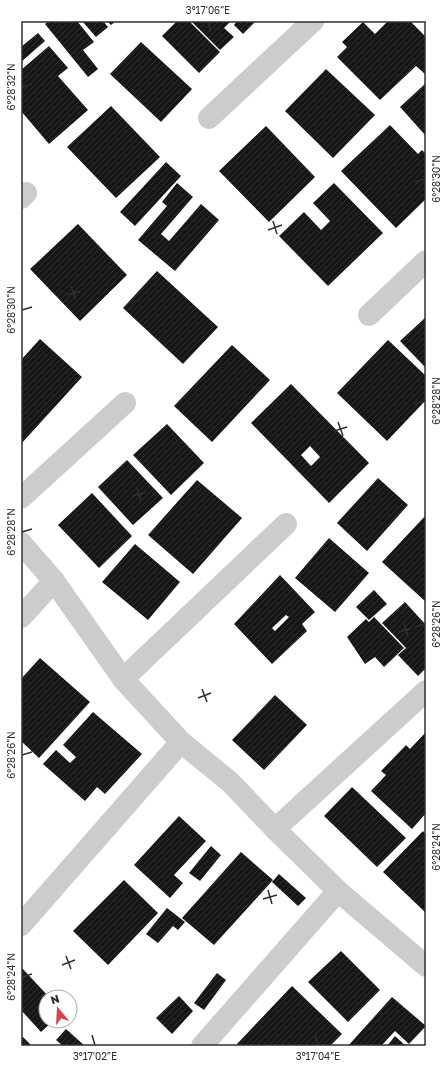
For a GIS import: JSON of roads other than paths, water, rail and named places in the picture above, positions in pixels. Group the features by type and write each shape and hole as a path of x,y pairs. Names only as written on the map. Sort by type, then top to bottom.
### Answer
{"street":[{"path":"209,118 313,21"},
{"path":"369,315 426,261"},
{"path":"21,498 125,403"},
{"path":"123,679 286,524"},
{"path":"21,543 54,581 123,679 181,742 230,782 338,891 426,965"},
{"path":"21,617 54,581"},
{"path":"275,829 426,691"},
{"path":"21,925 181,742"},
{"path":"202,1046 338,891"}]}
